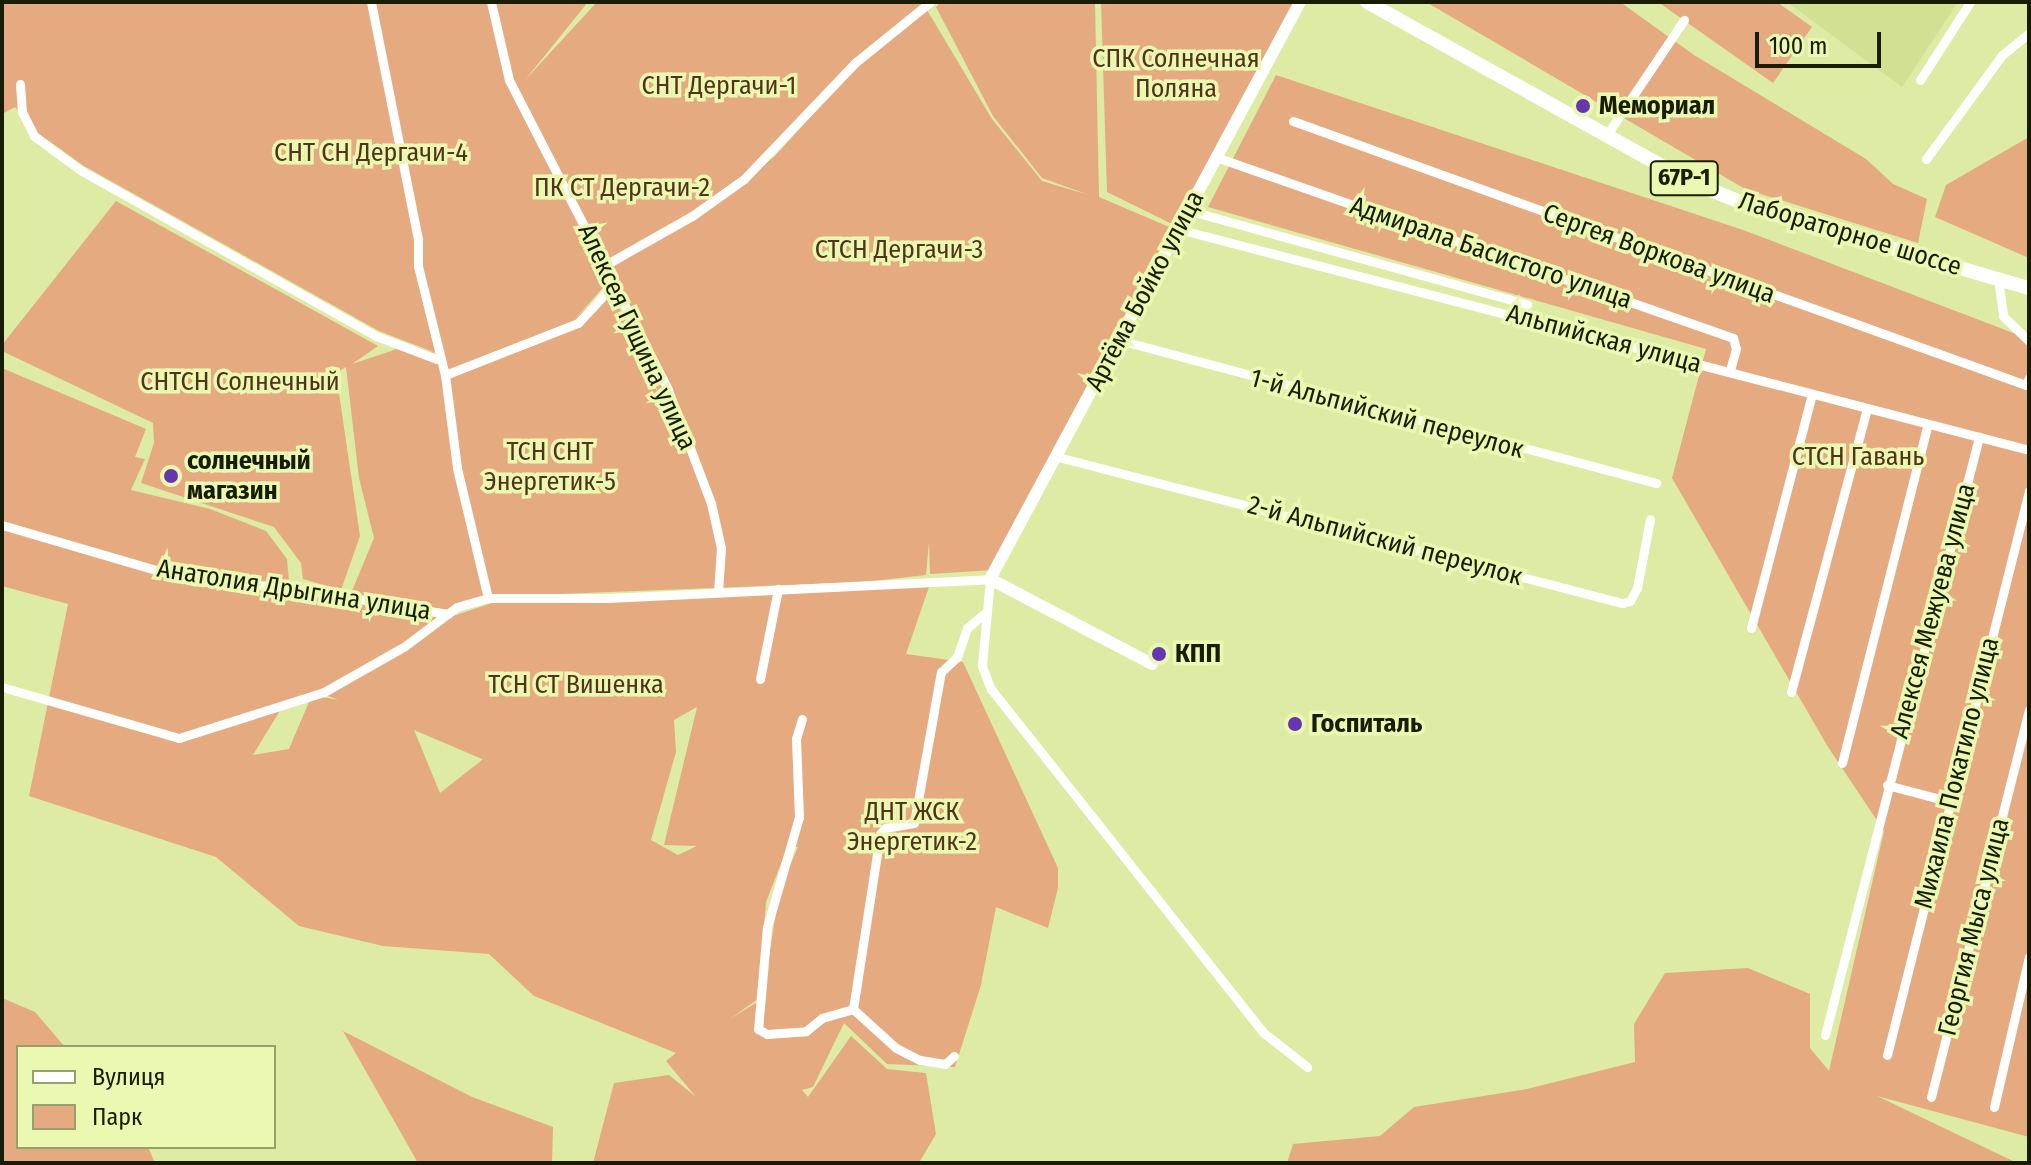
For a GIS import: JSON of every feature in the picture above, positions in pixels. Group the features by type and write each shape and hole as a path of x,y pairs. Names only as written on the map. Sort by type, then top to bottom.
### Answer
{"main road":[{"name":"Артёма Бойко улица","path":"990,579 1300,2"},
{"name":"Лабораторное шоссе","path":"1367,2 1691,182 1760,210 2029,288"},
{"path":"990,579 1152,664"}],"street":[{"path":"371,2 437,359 445,375 457,468 488,598"},
{"name":"Алексея Гущина улица","path":"491,2 509,80 607,264 668,390 711,503 721,548 718,592"},
{"path":"607,264 692,216 744,179 856,62 930,2"},
{"path":"1920,80 1970,2"},
{"path":"1606,136 1684,20"},
{"path":"1926,159 2002,55 2029,33"},
{"path":"20,84 22,112 34,136 82,171 376,336 437,359"},
{"name":"Сергея Воркова улица","path":"1293,121 2028,381"},
{"name":"Адмирала Басистого улица","path":"1216,157 1733,338 1736,349 1730,370"},
{"path":"1187,210 1527,304"},
{"name":"Альпийская улица","path":"1178,229 1730,370 1927,426 2029,450"},
{"name":"Лабораторное шоссе","path":"1998,279 2003,316 2029,341"},
{"path":"445,375 578,323 615,283"},
{"name":"1-й Альпийский переулок","path":"1119,340 1656,483"},
{"path":"1751,628 1812,394"},
{"path":"1791,692 1867,408"},
{"path":"1842,763 1927,426"},
{"name":"Алексея Межуева улица","path":"1825,1035 1979,437"},
{"name":"2-й Альпийский переулок","path":"1058,457 1622,603 1630,601 1637,588 1650,519"},
{"name":"Михаила Покатило улица","path":"1887,1055 2029,491"},
{"name":"Анатолия Дрыгина улица","path":"2,525 194,581 288,587 448,614"},
{"path":"2,687 179,738 324,692 405,646 448,614 488,598 718,592 930,579 990,579 982,666 991,689 1264,1033 1307,1067"},
{"path":"760,679 778,589"},
{"path":"853,1009 880,834 885,828 914,823 941,672 957,657 967,628 985,613"},
{"name":"Георгия Мыса улица","path":"1931,1097 2029,710"},
{"path":"802,719 796,739 799,817 767,927 758,1029 767,1034 806,1031 822,1018 853,1009"},
{"path":"1887,785 1951,802"},
{"path":"1994,1107 2029,957"},
{"path":"853,1009 896,1048 920,1060 945,1064 954,1056"}],"shaded area":[{"path":"1787,2 1958,2 1902,87"}],"green space":[{"path":"2,2 588,2 525,80 597,2 926,2 854,61 745,174 690,214 600,264 609,281 574,320 609,285 672,424 604,267 700,213 775,156 859,63 927,10 992,119 1042,181 1089,195 1042,178 993,116 936,7 941,2 1095,2 1099,197 1174,229 993,570 930,574 929,542 926,575 863,582 482,597 447,610 349,598 374,538 359,478 346,367 336,373 360,536 341,590 303,579 301,563 274,527 141,483 154,443 153,423 2,351 2,345 116,201 378,346 352,364 394,350 402,342 444,356 379,331 84,166 39,134 15,107 2,114"},
{"name":"СПК Солнечная Поляна","path":"1101,2 1296,2 1176,226 1107,192"},
{"path":"1426,2 1620,2 1694,55 1866,159 1893,184 1927,199 1918,243 1745,189"},
{"path":"1658,2 1777,2 1812,27 1773,83"},
{"name":"СТСН Гавань","path":"1276,75 1746,231 2029,339 2029,1137 1877,1096 2017,1163 1287,1163 1293,1144 1380,1136 1414,1107 1527,1089 1635,1062 1634,1024 1665,973 1748,968 1810,994 1810,1048 1829,1071 1884,831 1828,747 1672,478 1706,349 1208,207"},
{"path":"2029,137 2029,258 1935,217 1946,185"},
{"path":"2,368 146,429 135,457 145,459 131,490 210,509 266,531 287,559 290,591 450,617 495,602 930,584 906,654 963,662 1058,868 1058,888 1048,928 996,907 981,985 955,1067 887,1064 844,1023 813,1087 802,1090 808,1097 851,1036 887,1069 926,1073 936,1134 919,1163 593,1163 614,1083 669,1075 696,1097 666,1061 676,1053 534,996 489,954 383,946 299,926 216,857 29,796 68,604 2,586","holes":["316,691 338,700 312,695 289,749 253,755 284,704","697,707 664,845 697,846 678,855 651,840 676,752 674,720","414,730 482,759 440,793","788,846 798,847 780,888 762,999 730,1019 758,999 766,902"]},
{"path":"2,998 35,1012 63,1045 16,1045 16,1149 149,1149 155,1163 2,1163"},
{"path":"343,1031 472,1097 553,1127 552,1163 418,1163"}],"place":[{"name":"Мемориал","path":"1583,106"},
{"name":"солнечный магазин","path":"171,476"},
{"name":"КПП","path":"1159,654"},
{"name":"Госпиталь","path":"1295,724"}],"park label":[{"name":"СНТ Дергачи-1","path":"719,86"},
{"name":"СНТ СН Дергачи-4","path":"371,153"},
{"name":"ПК СТ Дергачи-2","path":"622,188"},
{"name":"СТСН Дергачи-3","path":"899,250"},
{"name":"СНТСН Солнечный","path":"240,382"},
{"name":"ТСН СНТ Энергетик-5","path":"550,467"},
{"name":"ТСН СТ Вишенка","path":"576,685"},
{"name":"ДНТ ЖСК Энергетик-2","path":"912,827"}]}
